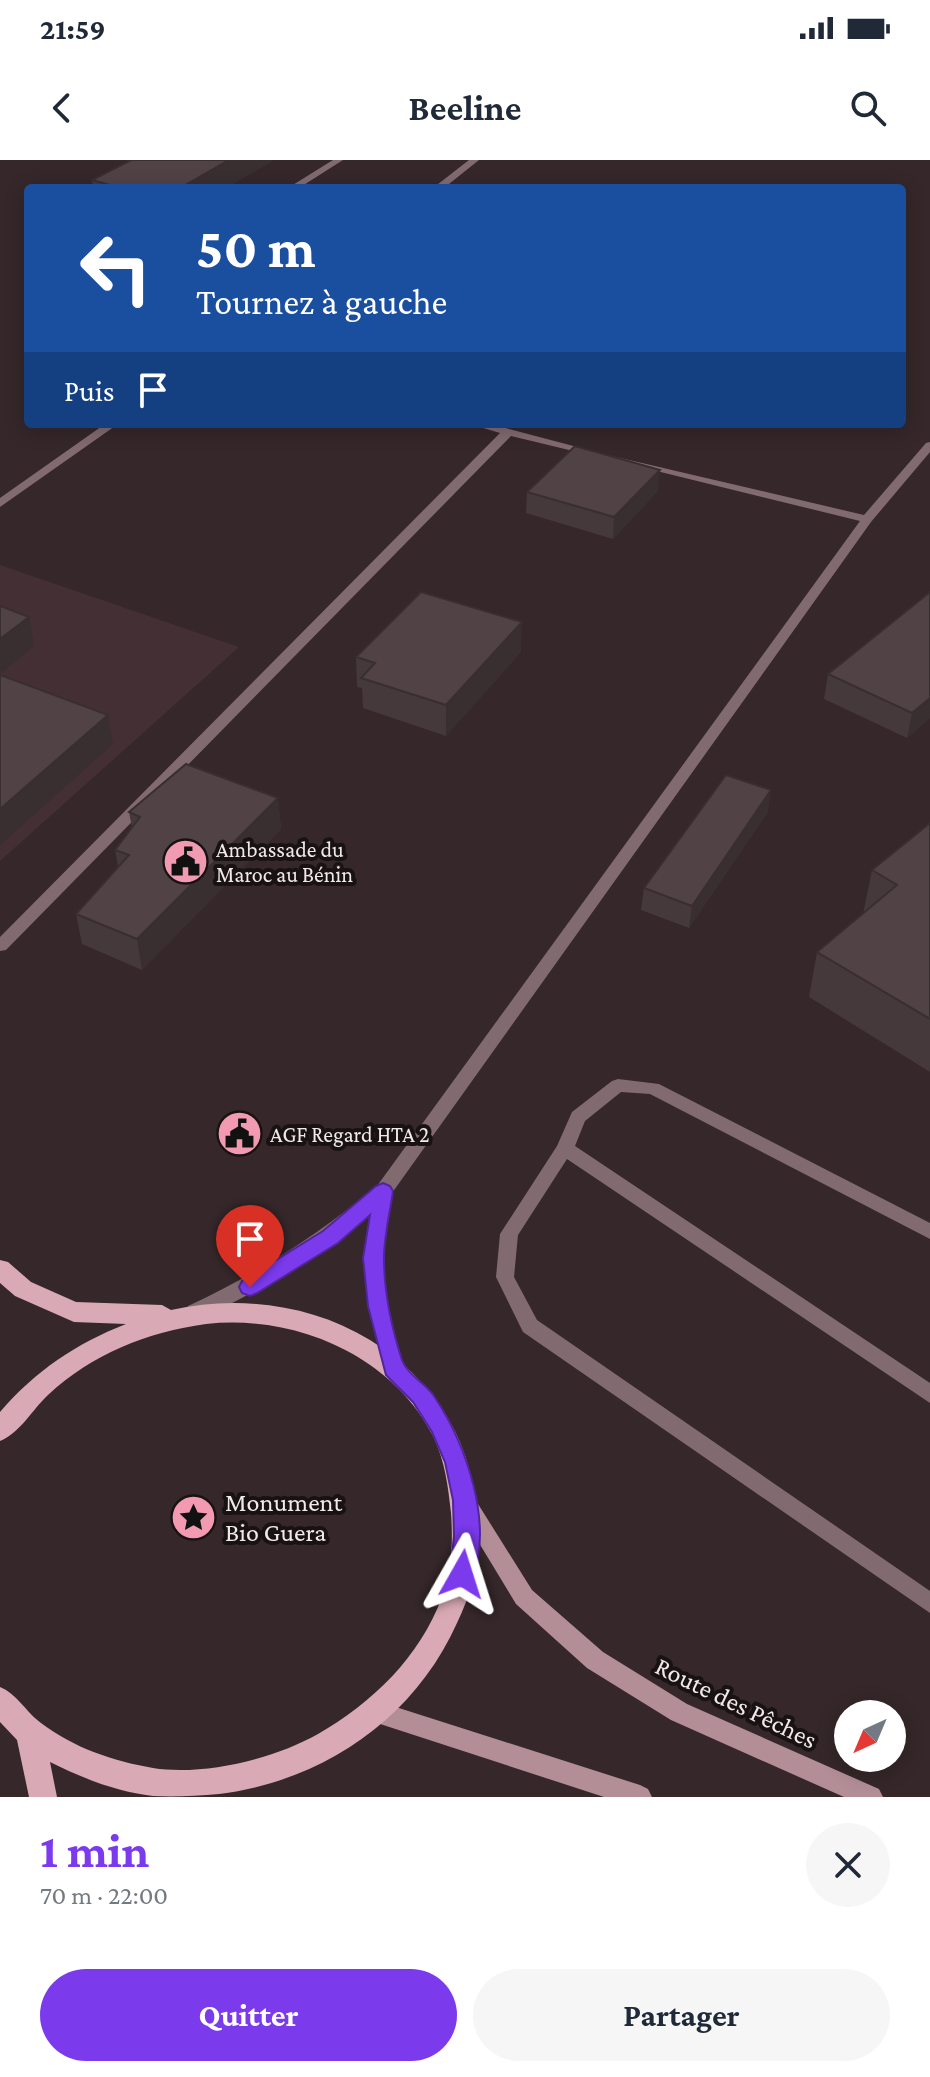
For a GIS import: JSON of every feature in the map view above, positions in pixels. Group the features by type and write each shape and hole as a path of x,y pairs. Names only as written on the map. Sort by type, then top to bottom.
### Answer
{"main road":[{"path":"0,1269 23,1289 74,1312 186,1316 223,1312 261,1314 298,1320 332,1331 364,1348 393,1369 421,1396 441,1426 456,1462 465,1500 466,1536 462,1574 450,1611 433,1648 407,1683 344,1739 307,1758 225,1789 155,1783 87,1766 30,1732 0,1701"},
{"path":"0,1430 14,1411 43,1383 75,1359 123,1335 186,1316"},
{"name":"Route des Pêches","path":"465,1500 524,1597 595,1660 679,1712 871,1797"},
{"path":"377,1712 640,1797"},
{"path":"30,1732 43,1797"}],"street":[{"path":"318,160 336,162"},
{"path":"443,184 475,160"},
{"path":"300,184 336,162"},
{"path":"0,503 106,428"},
{"path":"492,428 867,519"},
{"path":"0,946 508,432"},
{"path":"186,1316 250,1287 330,1237 383,1191 867,519 928,450"},
{"path":"930,1232 653,1088 618,1085 578,1117 565,1148 509,1234 505,1277 530,1326 930,1603"},
{"path":"565,1148 930,1394"},
{"path":"383,1191 374,1258 378,1306 393,1369"}],"shaded area":[{"path":"0,565 239,647 0,861"}],"building":[{"path":"131,160 229,160 187,184 106,184 92,180"},
{"path":"575,446 660,470 614,517 527,492"},
{"path":"421,592 522,622 446,705 361,678 375,663 356,657"},
{"path":"930,592 930,698 912,713 828,674"},
{"path":"0,606 29,617 0,639"},
{"path":"0,675 108,715 0,809"},
{"path":"186,764 278,798 137,939 76,914 129,855 115,850 140,817 129,812"},
{"path":"726,775 771,790 692,906 644,888"},
{"path":"930,823 930,1019 817,952 897,885 872,870"}],"place":[{"name":"Ambassade du Maroc au Bénin","path":"185,862"},
{"name":"AGF Regard HTA 2","path":"239,1134"},
{"name":"Monument Bio Guera","path":"194,1517"}],"route":[{"path":"250,1287 330,1237 383,1191 374,1258 378,1306 393,1369 421,1396 441,1426 456,1462 465,1500 466,1536 462,1574"}]}
